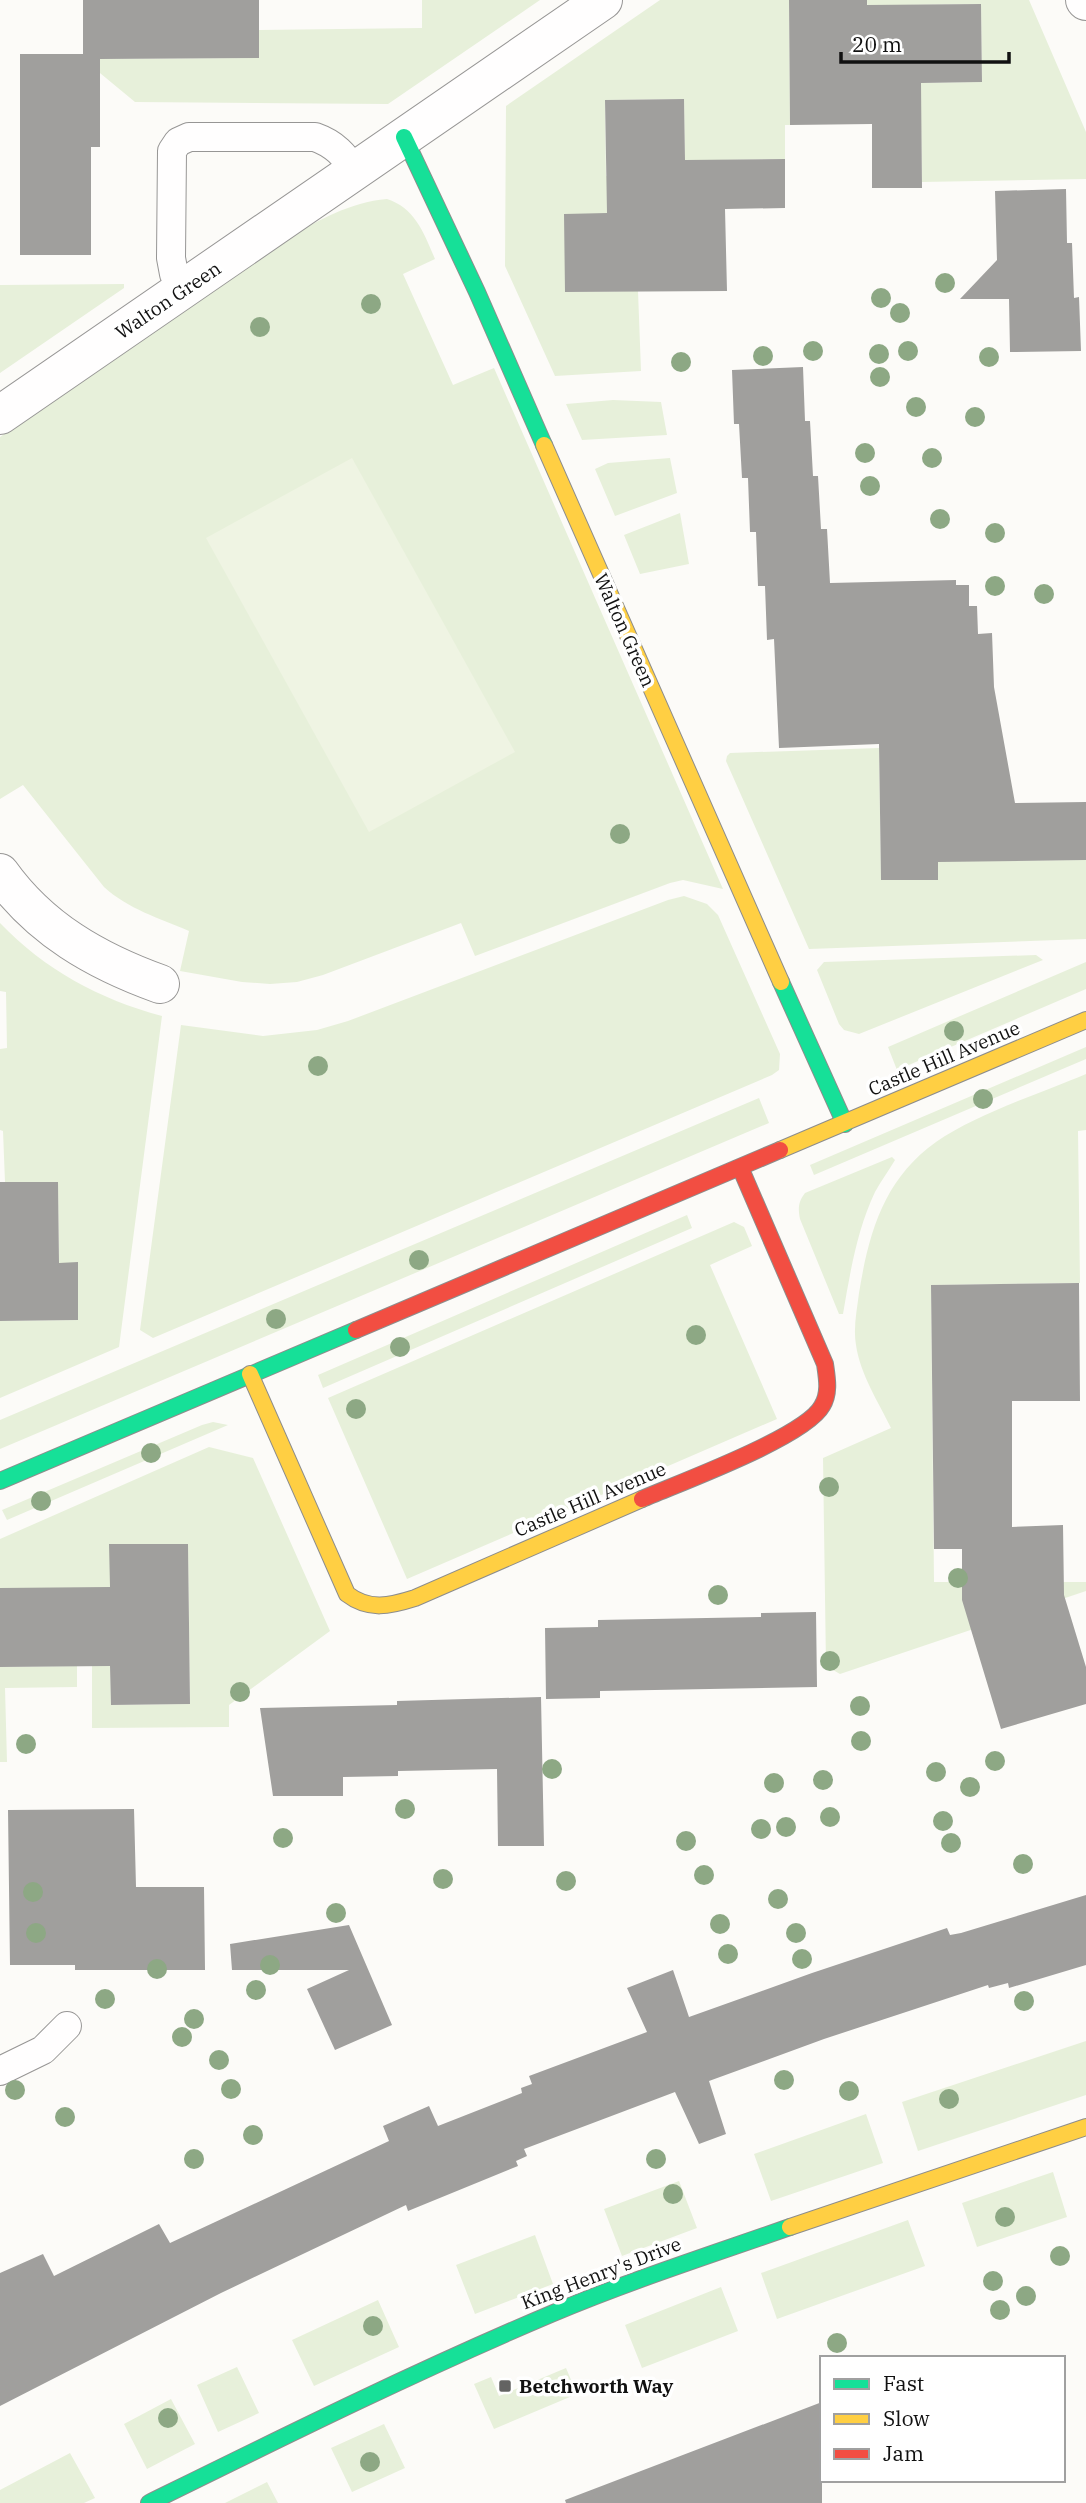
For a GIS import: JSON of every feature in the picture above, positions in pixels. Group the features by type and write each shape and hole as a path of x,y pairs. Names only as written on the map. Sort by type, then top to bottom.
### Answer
{"street":[{"name":"Walton Green","path":"0,415 603,0"},
{"name":"Walton Green","path":"404,137 477,292 845,1124"},
{"path":"0,873 23,902 69,941 122,970 160,984"},
{"name":"Castle Hill Avenue","path":"0,1481 1086,1020"},
{"name":"Castle Hill Avenue","path":"250,1374 347,1594 361,1603 380,1607 415,1598 786,1436 808,1423 825,1405 829,1386 825,1364 740,1167"},
{"name":"King Henry's Drive","path":"149,2503 394,2382 553,2312 909,2185 1086,2127"}],"lane":[{"path":"183,290 174,274 171,258 172,151 178,142 189,137 315,137 340,149 356,172"},
{"path":"0,2071 43,2050 67,2026"}],"green space":[{"path":"422,0 540,0 388,104 135,102 83,59 259,58 259,30 422,28"},
{"path":"660,0 789,0 790,125 785,125 785,159 722,160 685,173 684,99 605,100 606,176 628,176 565,292 638,291 641,371 555,376 505,266 506,106"},
{"path":"867,0 1029,0 1086,132 1086,179 922,182 921,125 908,83 982,82 981,4 905,5 868,28"},
{"path":"387,199 412,215 435,259 403,274 453,385 494,368 723,889 683,880 670,883 475,956 461,923 323,975 297,982 242,982 180,971 189,931 113,895 23,785 0,799 0,437 287,238 347,208"},
{"path":"124,284 124,288 0,373 0,285"},
{"path":"613,400 661,402 667,435 582,440 566,404"},
{"path":"352,458 515,752 369,832 206,538"},
{"path":"670,458 677,493 615,516 595,469 608,463"},
{"path":"680,513 689,564 640,574 624,535"},
{"path":"879,748 881,880 937,880 938,861 1086,860 1086,939 809,949 726,761 727,756 730,753"},
{"path":"684,896 707,904 718,915 780,1054 779,1070 153,1338 140,1330 181,1025 263,1036 317,1030 348,1021"},
{"path":"0,923 35,955 74,981 116,1001 162,1016 119,1347 0,1398 0,1321 78,1320 78,1263 59,1263 58,1182 5,1182 3,1131 0,1130 0,1049 7,1048 6,992 0,991"},
{"path":"1036,955 1043,960 859,1034 844,1030 839,1024 817,970 824,962"},
{"path":"1086,962 1086,989 897,1070 888,1047"},
{"path":"1086,1047 1086,1059 814,1175 810,1165"},
{"path":"1086,1074 1086,1130 1078,1131 1080,1283 931,1285 934,1582 1086,1582 1086,1591 840,1674 826,1666 823,1458 891,1428 866,1377 855,1339 856,1312 863,1271 882,1208 903,1173 936,1142 990,1113"},
{"path":"759,1098 769,1123 0,1449 0,1420"},
{"path":"892,1157 895,1160 875,1192 863,1221 843,1314 839,1314 800,1219 800,1203 805,1193"},
{"path":"687,1215 692,1228 323,1388 318,1375"},
{"path":"734,1222 744,1227 752,1246 710,1265 777,1419 407,1579 328,1398"},
{"path":"213,1422 228,1425 7,1520 2,1510 202,1425"},
{"path":"209,1447 253,1458 330,1631 229,1705 229,1727 92,1728 92,1660 110,1639 111,1705 190,1704 188,1544 110,1545 110,1609 0,1588 0,1539"},
{"path":"77,1666 77,1687 5,1688 7,1762 0,1762 0,1667"},
{"path":"1086,2041 1086,2095 918,2151 902,2102"},
{"path":"866,2114 883,2163 771,2201 754,2154"},
{"path":"1053,2172 1067,2217 977,2247 962,2203"},
{"path":"679,2181 697,2228 622,2256 604,2209"},
{"path":"908,2220 925,2266 777,2319 761,2273"},
{"path":"535,2235 553,2284 475,2314 456,2265"},
{"path":"721,2287 738,2331 642,2368 625,2325"},
{"path":"378,2300 399,2347 314,2386 292,2340"},
{"path":"237,2367 259,2413 218,2432 197,2385"},
{"path":"566,2368 577,2394 494,2429 474,2384 491,2377 499,2396"},
{"path":"171,2399 195,2444 147,2469 124,2424"},
{"path":"384,2424 405,2468 352,2492 331,2448"},
{"path":"70,2453 95,2498 84,2503 0,2503 0,2490"},
{"path":"267,2482 278,2503 225,2503"}],"building":[{"path":"83,0 259,0 259,58 100,59 100,147 91,147 91,255 20,255 20,54 83,54"},
{"path":"789,0 867,0 867,5 981,4 982,82 921,83 922,188 872,188 872,124 790,125"},
{"path":"684,99 685,160 785,159 785,208 725,209 727,291 565,292 564,214 607,213 605,100"},
{"path":"1066,189 1067,243 1072,243 1074,298 1079,297 1081,351 1010,352 1009,299 960,299 997,260 995,191"},
{"path":"803,367 805,421 810,421 813,476 818,476 821,529 827,529 830,583 956,580 956,585 969,585 969,606 977,606 978,634 992,633 994,687 1015,803 1086,802 1086,860 938,862 938,880 881,880 879,744 779,748 774,639 767,640 765,586 758,586 756,532 750,532 748,478 742,478 739,424 734,424 732,370"},
{"path":"0,1182 58,1182 59,1263 78,1262 78,1320 0,1321"},
{"path":"1079,1283 1080,1401 1012,1401 1012,1527 1063,1525 1064,1595 1086,1667 1086,1704 1001,1729 962,1600 962,1549 934,1549 931,1285"},
{"path":"109,1544 188,1544 190,1704 111,1705 110,1666 0,1667 0,1588 110,1587"},
{"path":"816,1612 817,1687 600,1691 600,1698 546,1699 545,1628 598,1627 598,1620 761,1617 761,1613"},
{"path":"541,1697 544,1846 498,1846 497,1769 398,1771 398,1776 343,1777 343,1796 273,1796 260,1708 397,1705 397,1701"},
{"path":"134,1809 136,1887 204,1887 205,1970 75,1970 75,1965 10,1965 8,1810"},
{"path":"1086,1895 1086,1965 1009,1988 1008,1983 989,1988 988,1985 824,2039 709,2081 726,2134 699,2144 675,2092 524,2149 527,2156 516,2161 518,2166 408,2211 406,2205 221,2293 0,2406 0,2273 43,2254 54,2276 159,2224 170,2243 389,2141 383,2126 429,2106 438,2126 522,2093 521,2088 532,2084 529,2076 647,2032 627,1988 673,1970 689,2017 947,1928 950,1935 961,1933"},
{"path":"349,1925 392,2025 335,2050 307,1989 349,1970 232,1970 230,1944"},
{"path":"820,2403 822,2503 566,2503 565,2500"}],"traffic: fast":[{"path":"404,137 477,292 544,445"},
{"path":"781,982 845,1124"},
{"path":"0,1481 356,1330"},
{"path":"149,2503 299,2429 551,2314 640,2279 790,2227"}],"traffic: slow":[{"path":"544,445 781,982"},
{"path":"780,1150 1086,1020"},
{"path":"250,1374 347,1594 363,1603 388,1605 415,1598 642,1499"},
{"path":"790,2227 1086,2127"}],"traffic: jam":[{"path":"356,1330 780,1150"},
{"path":"642,1499 767,1445 811,1418 822,1406 826,1396 825,1364 740,1167"}],"place":[{"name":"Betchworth Way","path":"505,2386"}]}
